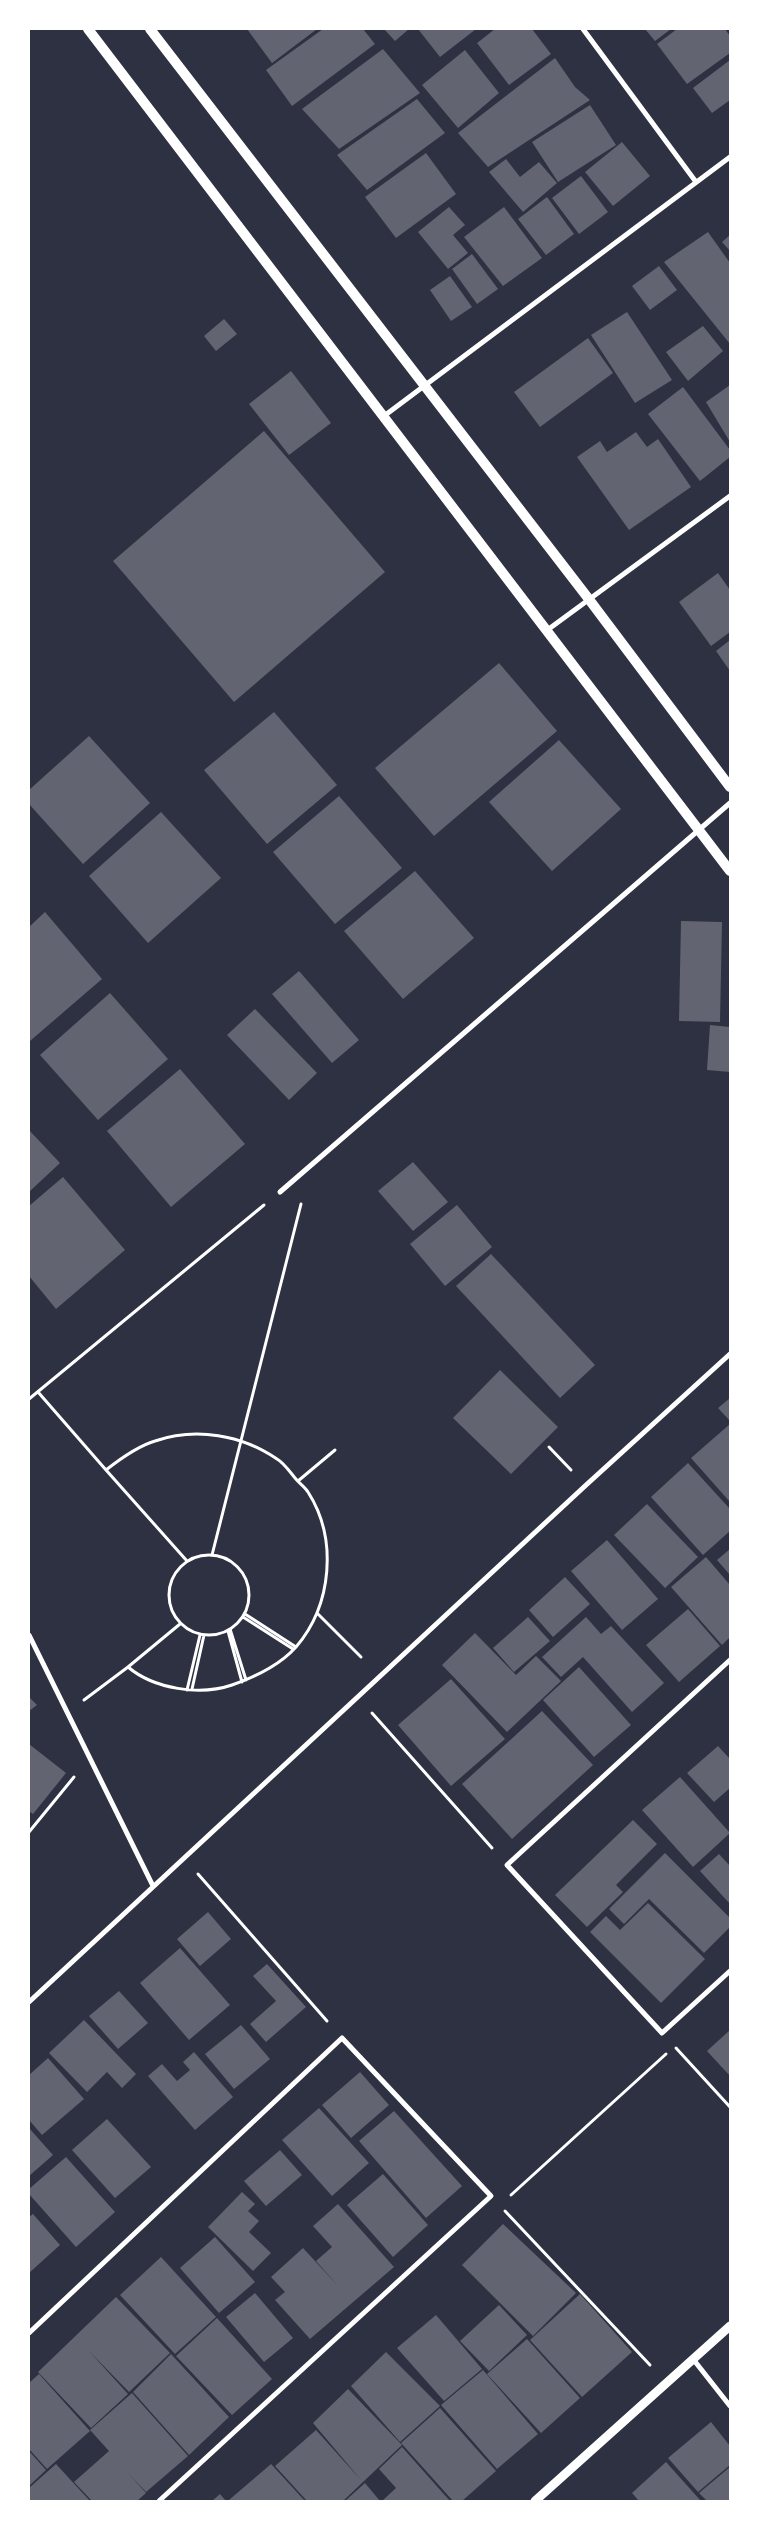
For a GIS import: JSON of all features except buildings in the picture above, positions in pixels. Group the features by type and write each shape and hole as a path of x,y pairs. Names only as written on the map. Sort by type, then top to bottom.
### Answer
{"main road":[{"path":"88,29 730,871"},
{"path":"150,29 588,598 730,787"}],"street":[{"path":"583,29 696,182"},
{"path":"384,416 730,156"},
{"path":"546,631 588,598 730,496"},
{"path":"280,1192 730,803"},
{"path":"29,2002 730,1354"},
{"path":"29,1635 153,1886"},
{"path":"730,1660 507,1865 662,2033 730,1971"},
{"path":"29,2334 342,2038 491,2196 159,2501"},
{"path":"535,2501 730,2326"},
{"path":"692,2359 730,2406"}],"path":[{"path":"212,1555 311,1165"},
{"path":"29,1399 280,1192"},
{"path":"38,1392 187,1562"},
{"path":"106,1470 154,1441 197,1432 240,1439 278,1459 308,1492 325,1532 328,1573 317,1613 294,1648 262,1674 222,1688 187,1690 140,1678 128,1667"},
{"path":"549,1447 585,1486"},
{"path":"298,1481 335,1450"},
{"path":"212,1555 225,1558 236,1565 245,1575 250,1594 244,1615 229,1630 214,1635 202,1635 188,1630 180,1624 171,1609 168,1596 171,1582 177,1571 187,1562 199,1556 212,1555"},
{"path":"317,1613 361,1657"},
{"path":"244,1615 294,1648"},
{"path":"68,1713 180,1624"},
{"path":"229,1630 244,1681"},
{"path":"192,1689 202,1635"},
{"path":"187,1690 202,1635"},
{"path":"358,1698 507,1865"},
{"path":"29,1832 90,1757"},
{"path":"184,1858 342,2038"},
{"path":"500,2206 675,2046 730,2107"},
{"path":"491,2196 667,2382"}]}
